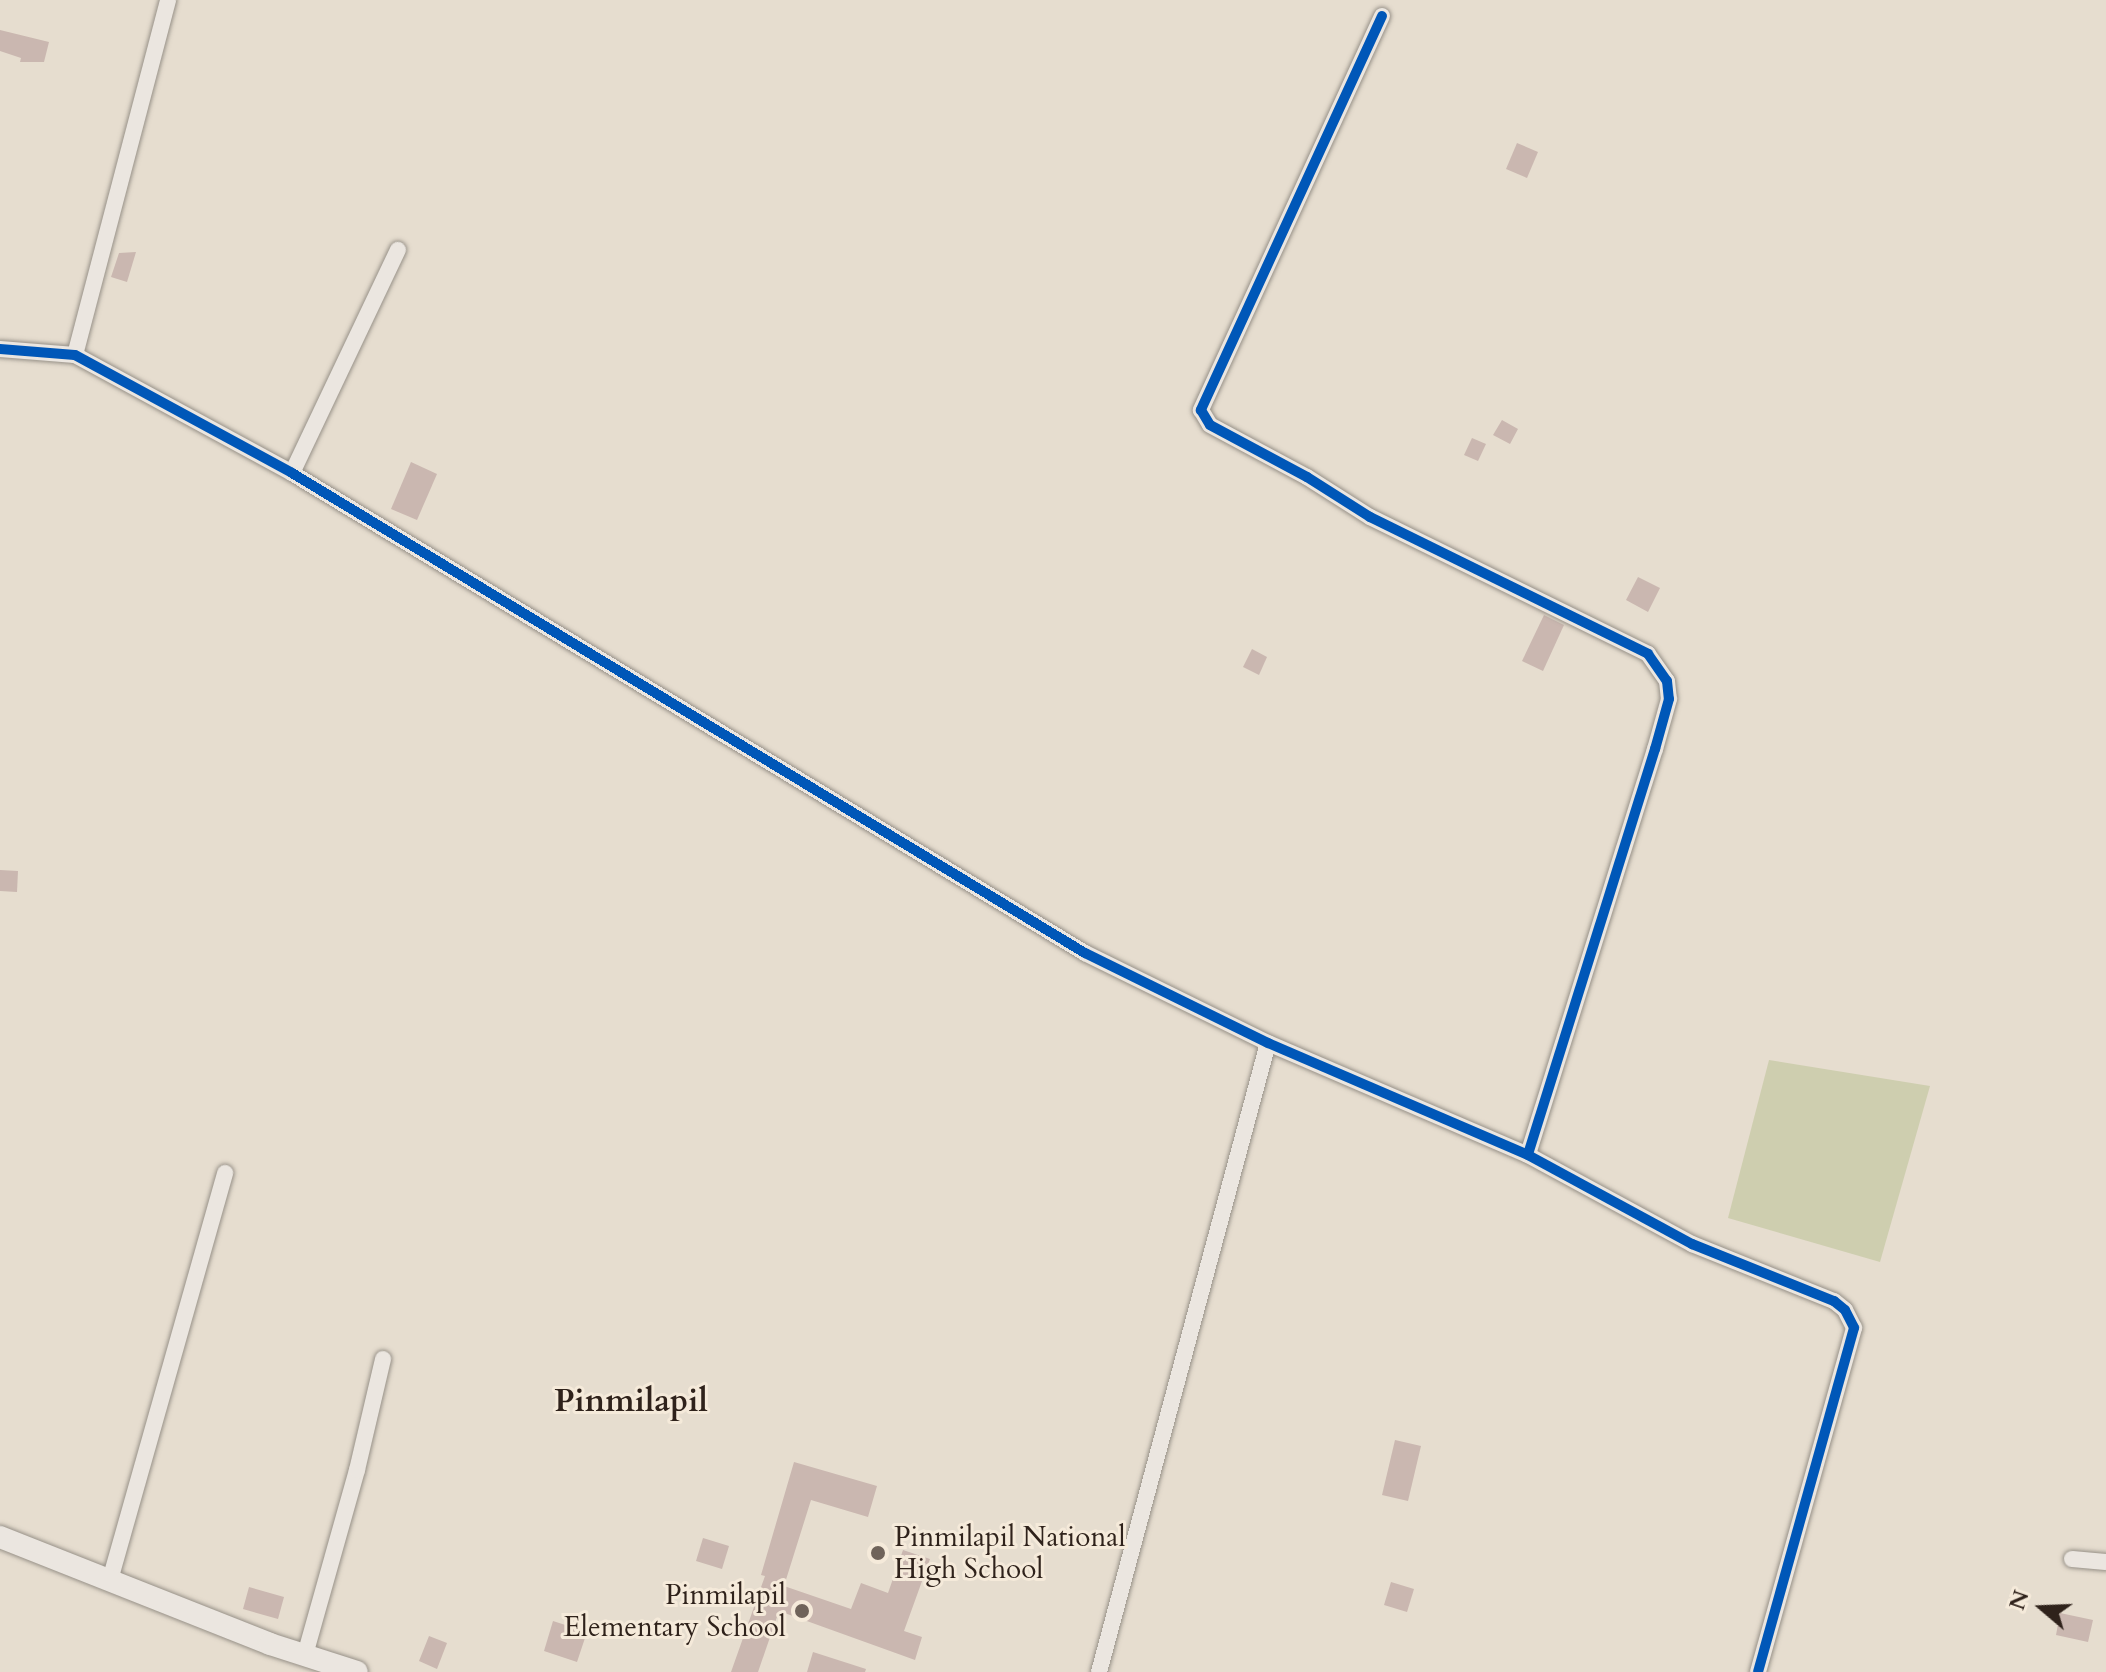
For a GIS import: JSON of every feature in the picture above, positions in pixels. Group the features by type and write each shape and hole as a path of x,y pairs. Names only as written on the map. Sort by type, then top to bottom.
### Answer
{"street":[{"path":"75,355 168,0"},
{"path":"1382,16 1201,410 1210,425 1307,477 1370,517 1648,654 1667,681 1669,699 1655,749 1528,1155"},
{"path":"292,473 398,250"},
{"path":"0,349 75,355 292,473 1085,953 1268,1043 1528,1155 1692,1244 1834,1301 1850,1317 1854,1328 1758,1672"},
{"path":"1099,1672 1268,1043"},
{"path":"110,1580 225,1173"},
{"path":"305,1655 357,1470 383,1359"},
{"path":"0,1537 305,1655 357,1672"},
{"path":"2072,1559 2106,1562"}],"green space":[{"path":"1769,1060 1930,1086 1880,1262 1728,1218"}],"building":[{"path":"0,30 49,42 44,62 20,62 21,58 0,51"},
{"path":"1517,143 1538,152 1527,178 1506,169"},
{"path":"136,252 127,282 111,277 119,253"},
{"path":"1502,420 1518,429 1510,444 1493,435"},
{"path":"1472,438 1486,444 1478,461 1464,455"},
{"path":"411,462 437,474 417,520 391,509"},
{"path":"1638,577 1660,588 1648,612 1626,600"},
{"path":"1544,615 1564,625 1543,671 1522,661"},
{"path":"1252,649 1267,657 1259,675 1243,667"},
{"path":"0,870 18,871 17,892 0,891"},
{"path":"1395,1440 1421,1446 1408,1501 1382,1495"},
{"path":"794,1462 877,1486 868,1517 811,1500 784,1586 851,1609 861,1583 888,1593 903,1550 930,1559 904,1631 922,1637 915,1660 779,1611 758,1672 731,1672 765,1576 761,1575"},
{"path":"703,1538 729,1546 722,1569 696,1561"},
{"path":"1391,1582 1414,1589 1407,1612 1384,1605"},
{"path":"249,1587 284,1597 278,1619 243,1609"},
{"path":"2060,1613 2093,1620 2088,1642 2056,1635"},
{"path":"553,1621 587,1632 577,1662 544,1651"},
{"path":"429,1636 447,1643 437,1669 419,1661"},
{"path":"813,1652 866,1669 865,1672 807,1672"}],"cycle path":[{"path":"1382,16 1201,410 1210,425 1307,477 1370,517 1648,654 1667,681 1669,699 1655,749 1528,1155"},
{"path":"0,349 75,355 292,473 1085,953 1268,1043 1528,1155 1692,1244 1834,1301 1845,1310 1854,1328 1758,1672"}],"place":[{"name":"Pinmilapil National High School","path":"878,1553"},
{"name":"Pinmilapil Elementary School","path":"802,1611"}],"district":[{"name":"Pinmilapil","path":"631,1401"}]}
